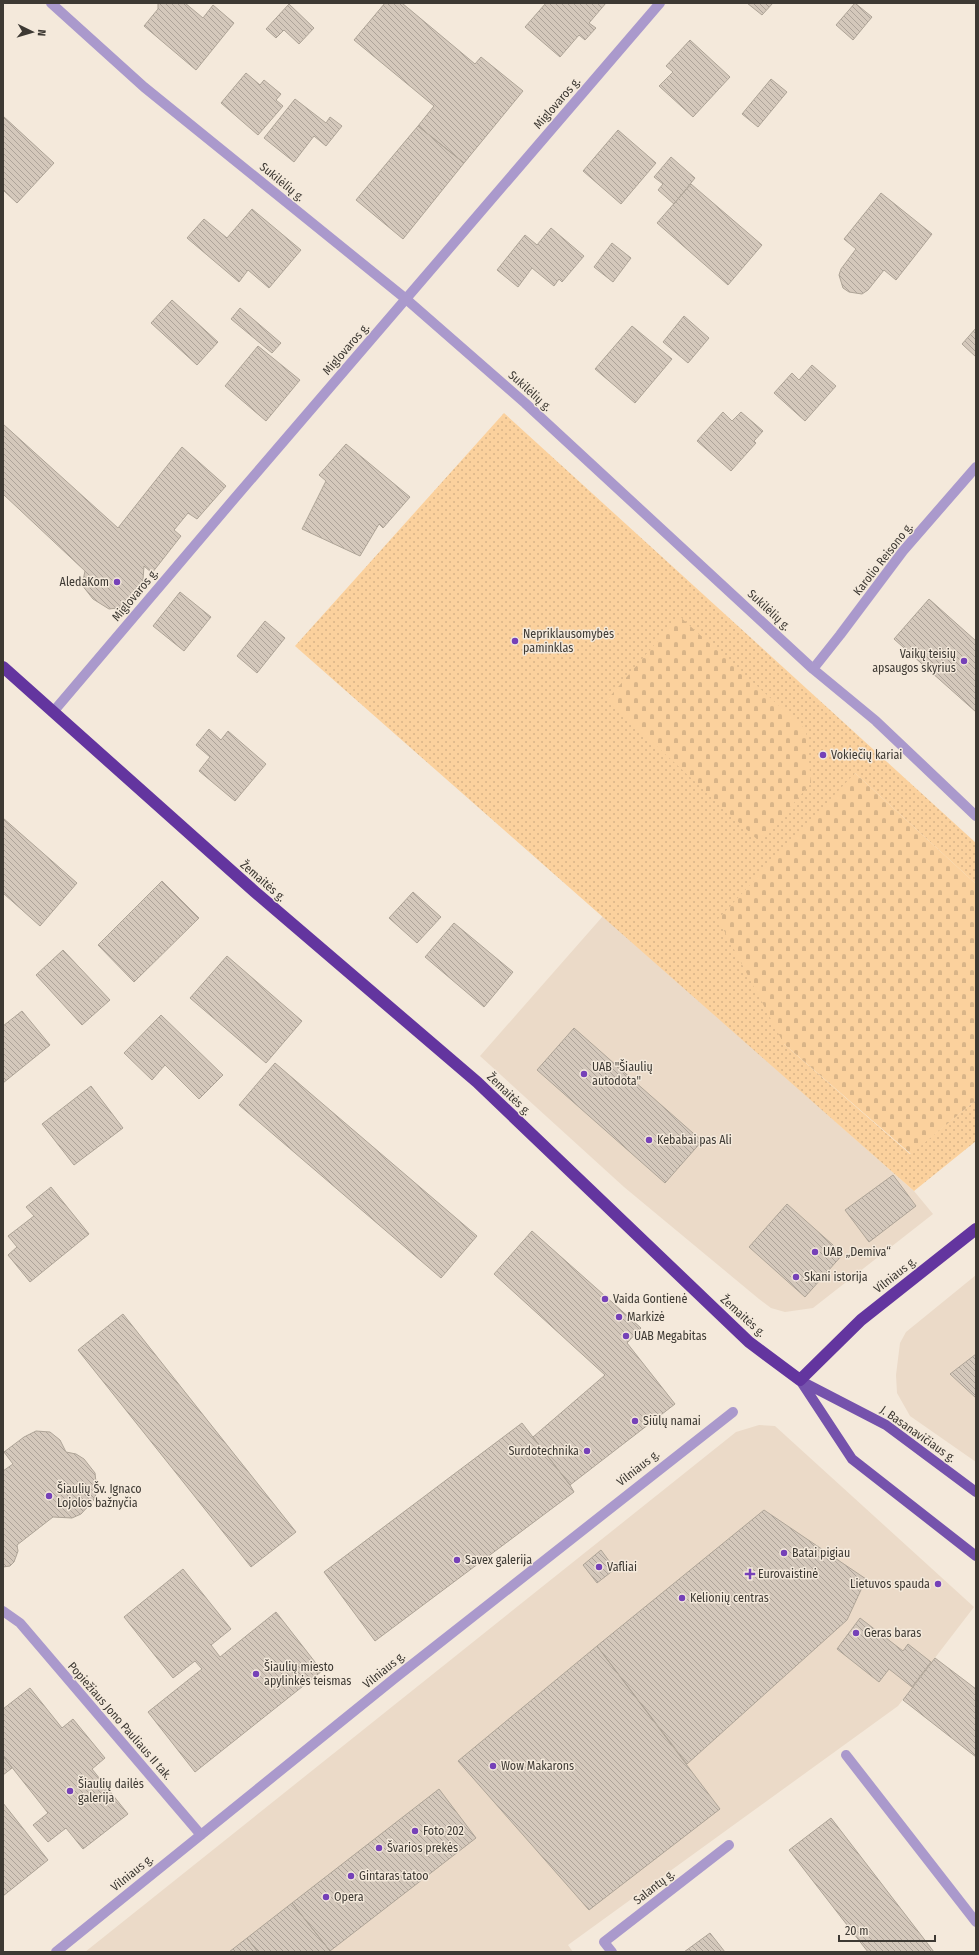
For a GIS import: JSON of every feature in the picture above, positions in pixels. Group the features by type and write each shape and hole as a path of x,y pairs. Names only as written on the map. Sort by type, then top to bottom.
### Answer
{"highway":[{"name":"Žemaitės g.","path":"3,667 254,892 477,1082 750,1342 800,1380"},
{"name":"Vilniaus g.","path":"800,1380 861,1320 976,1229"}],"main road":[{"name":"J. Basanavičiaus g.","path":"800,1380 886,1425 976,1492"},
{"name":"Žemaitės g.","path":"800,1380 852,1459 976,1556"}],"street":[{"name":"Sukilėlių g.","path":"51,3 144,86 406,299 525,403 813,669 876,721 976,816"},
{"name":"Miglovaros g.","path":"53,712 660,3"},
{"name":"Karolio Reisono g.","path":"813,669 903,551 976,467"},
{"name":"Vilniaus g.","path":"56,1952 402,1674 733,1412"},
{"name":"Popiežiaus Jono Pauliaus II tak.","path":"3,1611 20,1623 201,1835"},
{"path":"846,1755 976,1922"},
{"name":"Salantų g.","path":"612,1952 604,1942 729,1845"}],"shaded area":[{"path":"603,916 914,1191 933,1214 813,1308 785,1312 771,1308 759,1299 624,1187 480,1056"},
{"path":"976,1275 976,1462 910,1416 897,1393 896,1375 900,1343 906,1332"},
{"path":"759,1425 775,1426 974,1607 898,1706 568,1945 573,1952 85,1952 736,1432"}],"green space":[{"path":"504,413 976,843 976,884 855,773 784,1044 910,1154 976,1100 976,1141 914,1191 295,646"},
{"path":"679,616 806,730 811,783 760,842 607,700"},
{"path":"855,773 976,884 976,1100 911,1154 784,1044 718,919"}],"building":[{"path":"158,3 185,3 203,18 213,5 234,23 196,70 144,26 158,9"},
{"path":"385,3 402,3 475,64 481,57 523,91 464,163 418,126 434,106 354,40"},
{"path":"546,3 606,3 589,23 596,28 585,40 579,35 560,57 525,27"},
{"path":"747,3 773,3 762,15"},
{"path":"855,3 872,17 853,40 836,25"},
{"path":"289,4 314,28 299,44 284,30 276,38 266,29"},
{"path":"690,40 730,77 693,117 659,86 673,72 666,66"},
{"path":"246,73 260,85 264,80 281,94 276,100 283,106 258,135 221,103"},
{"path":"771,79 787,92 758,127 742,114"},
{"path":"295,99 326,123 330,117 342,126 326,146 314,136 294,162 264,138"},
{"path":"3,116 54,163 17,203 3,190"},
{"path":"418,126 464,163 403,239 356,200"},
{"path":"618,130 656,163 621,204 583,171"},
{"path":"671,157 695,178 674,204 658,190 663,184 654,177"},
{"path":"691,184 762,245 728,285 657,223"},
{"path":"881,193 932,234 896,280 884,270 868,290 862,294 849,292 843,288 839,275 841,269 856,249 844,239"},
{"path":"252,209 301,250 269,288 248,270 239,282 187,238 204,219 227,238"},
{"path":"551,228 584,256 562,282 559,279 554,286 532,268 518,287 497,270 525,235 537,245"},
{"path":"612,243 631,258 613,282 594,267"},
{"path":"172,300 218,342 197,365 151,323"},
{"path":"240,308 281,343 272,353 231,319"},
{"path":"684,316 709,338 688,363 663,342"},
{"path":"632,326 672,359 635,403 595,369"},
{"path":"976,328 976,357 962,344"},
{"path":"258,346 300,380 266,421 225,386"},
{"path":"812,365 836,386 805,421 774,393 792,373 799,380"},
{"path":"723,412 732,421 741,412 763,431 754,441 756,443 731,471 697,441"},
{"path":"3,424 118,528 182,447 226,486 197,519 188,513 174,530 181,536 152,573 144,566 142,593 125,607 109,609 93,599 82,585 85,571 3,494"},
{"path":"346,444 410,497 383,528 379,524 360,556 302,529 326,481 319,475"},
{"path":"180,592 211,617 184,651 153,626"},
{"path":"929,599 976,641 976,712 894,639"},
{"path":"265,621 285,638 257,673 237,656"},
{"path":"209,729 221,740 228,731 266,764 235,801 199,771 210,757 196,745"},
{"path":"3,818 77,883 40,926 3,893"},
{"path":"162,881 199,918 134,982 98,945"},
{"path":"413,892 441,917 417,943 389,918"},
{"path":"454,923 513,972 484,1007 425,957"},
{"path":"63,950 110,1000 82,1025 36,975"},
{"path":"227,956 302,1021 266,1063 190,998"},
{"path":"22,1011 50,1045 3,1083 3,1026"},
{"path":"161,1015 223,1075 199,1099 165,1065 152,1080 124,1053"},
{"path":"574,1028 702,1141 665,1183 537,1070"},
{"path":"275,1063 477,1236 441,1278 239,1105"},
{"path":"91,1086 123,1128 74,1165 42,1124"},
{"path":"893,1175 916,1206 869,1242 845,1210"},
{"path":"51,1187 89,1234 30,1282 8,1255 17,1247 8,1236 34,1216 26,1207"},
{"path":"787,1204 843,1254 805,1297 749,1247"},
{"path":"532,1231 641,1328 627,1343 675,1404 570,1485 533,1437 605,1375 494,1274"},
{"path":"123,1314 296,1532 251,1567 78,1350"},
{"path":"976,1354 976,1398 950,1374"},
{"path":"522,1423 574,1492 375,1641 324,1572"},
{"name":"Šiaulių Šv. Ignaco Lojolos bažnyčia","path":"36,1431 50,1432 60,1440 66,1452 76,1454 84,1459 95,1473 97,1492 93,1501 81,1514 72,1518 53,1517 17,1545 18,1551 14,1562 10,1566 3,1567 3,1471 13,1464 4,1452 24,1437"},
{"path":"764,1510 866,1579 847,1620 687,1764 597,1646"},
{"name":"Vafliai","path":"601,1550 615,1569 597,1583 583,1565"},
{"name":"Šiaulių miesto apylinkės teismas","path":"183,1569 231,1629 211,1645 220,1657 276,1612 322,1671 195,1772 148,1712 202,1669 195,1661 173,1678 124,1617"},
{"path":"860,1618 903,1651 908,1644 931,1662 912,1687 889,1669 879,1682 837,1649"},
{"path":"597,1646 720,1809 589,1910 458,1761"},
{"path":"935,1658 976,1689 976,1757 903,1700"},
{"name":"Šiaulių dailės galerija","path":"30,1688 62,1728 73,1719 105,1758 92,1769 128,1814 83,1849 66,1828 48,1842 33,1825 48,1813 3,1756 3,1709"},
{"path":"3,1756 12,1768 3,1775"},
{"path":"439,1789 476,1838 330,1951 292,1903"},
{"path":"3,1803 48,1860 3,1896"},
{"path":"831,1818 934,1952 868,1952 789,1850"},
{"path":"292,1903 330,1951 258,1952 247,1938"},
{"path":"710,1933 725,1952 684,1952"},
{"path":"247,1938 258,1952 229,1952"}],"place":[{"name":"AledaKom","path":"117,582"},
{"name":"Nepriklausomybės paminklas","path":"515,641"},
{"name":"Vaikų teisių apsaugos skyrius","path":"964,661"},
{"name":"Vokiečių kariai","path":"823,755"},
{"name":"UAB \"Šiaulių autodota\"","path":"584,1074"},
{"name":"Kebabai pas Ali","path":"649,1140"},
{"name":"UAB „Demiva“","path":"815,1252"},
{"name":"Skani istorija","path":"796,1277"},
{"name":"Vaida Gontienė","path":"605,1299"},
{"name":"Markizė","path":"619,1317"},
{"name":"UAB Megabitas","path":"626,1336"},
{"name":"Siūlų namai","path":"635,1421"},
{"name":"Surdotechnika","path":"587,1451"},
{"name":"Šiaulių Šv. Ignaco Lojolos bažnyčia","path":"49,1496"},
{"name":"Batai pigiau","path":"784,1553"},
{"name":"Savex galerija","path":"457,1560"},
{"name":"Vafliai","path":"599,1567"},
{"name":"Eurovaistinė","path":"750,1574"},
{"name":"Lietuvos spauda","path":"938,1584"},
{"name":"Kelionių centras","path":"682,1598"},
{"name":"Geras baras","path":"856,1633"},
{"name":"Šiaulių miesto apylinkės teismas","path":"256,1674"},
{"name":"Wow Makarons","path":"493,1766"},
{"name":"Šiaulių dailės galerija","path":"70,1791"},
{"name":"Foto 202","path":"415,1831"},
{"name":"Švarios prekės","path":"379,1848"},
{"name":"Gintaras tatoo","path":"351,1876"},
{"name":"Opera","path":"326,1897"}]}
